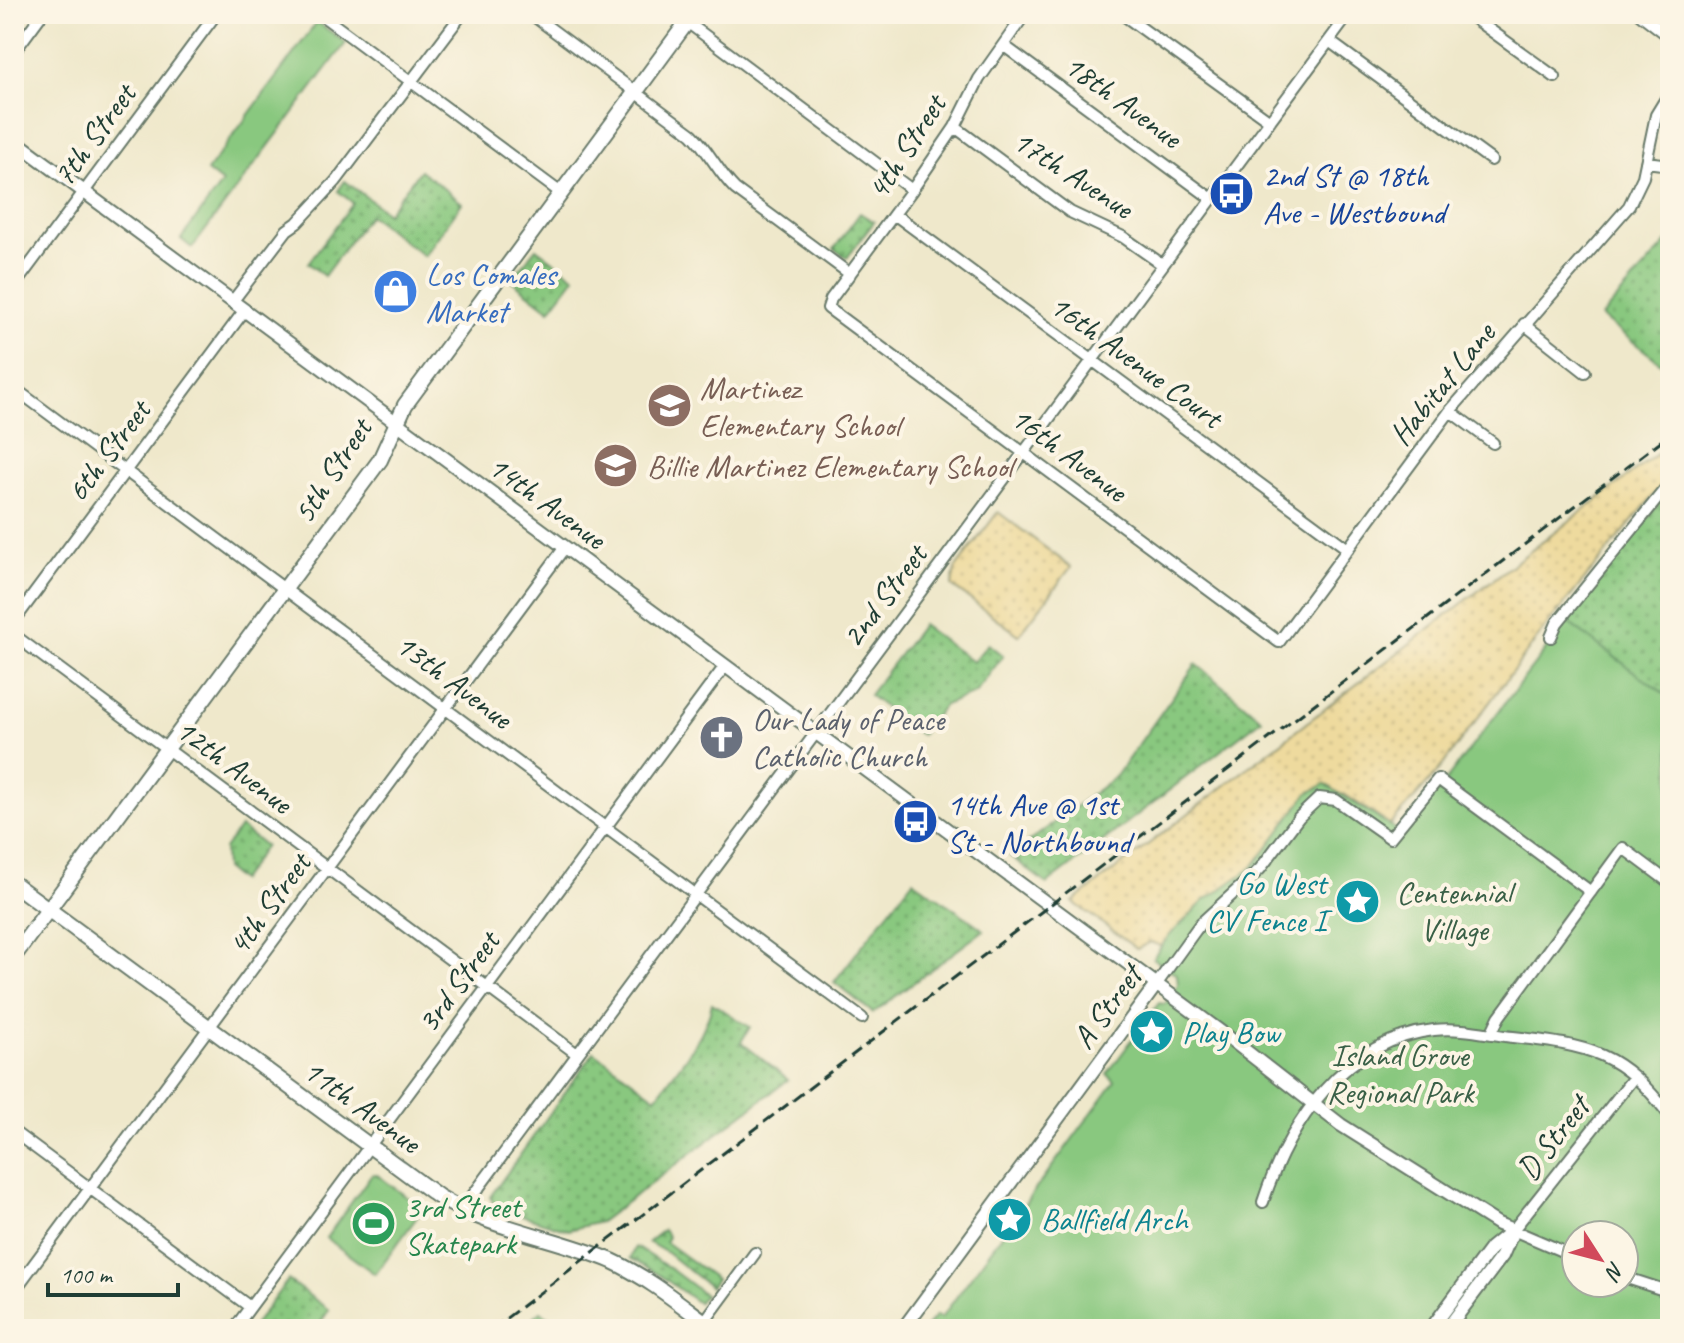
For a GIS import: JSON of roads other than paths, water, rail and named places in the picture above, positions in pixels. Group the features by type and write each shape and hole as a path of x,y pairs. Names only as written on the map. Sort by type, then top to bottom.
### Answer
{"main road":[{"name":"5th Street","path":"14,956 380,460 405,405 690,18"},
{"name":"11th Avenue","path":"14,884 427,1189 491,1223 611,1261 651,1283 706,1327"}],"street":[{"path":"14,52 42,14"},
{"name":"7th Street","path":"14,286 216,14"},
{"path":"320,14 561,193"},
{"path":"232,302 287,230 336,181 462,14"},
{"path":"531,14 702,144 725,180 735,189 850,274"},
{"name":"4th Street","path":"828,308 955,127 979,79 1025,14"},
{"path":"1122,14 1270,121"},
{"path":"1325,14 1341,25"},
{"name":"2nd Street","path":"462,1210 1349,14"},
{"path":"1468,14 1555,77"},
{"path":"1640,14 1670,37"},
{"path":"690,18 912,190"},
{"path":"1329,41 1491,160"},
{"name":"18th Avenue","path":"1003,45 1212,199"},
{"name":"Habitat Lane","path":"1279,642 1450,411 1629,206 1646,162 1656,115 1670,92"},
{"name":"17th Avenue","path":"955,127 1070,212 1123,237 1163,265"},
{"name":"14th Avenue","path":"14,140 1341,1125 1498,1224 1513,1230"},
{"path":"1646,162 1662,164"},
{"name":"16th Avenue Court","path":"894,214 1348,549"},
{"name":"16th Avenue","path":"828,308 1279,642"},
{"name":"6th Street","path":"14,621 244,311"},
{"path":"1524,324 1585,372"},
{"name":"13th Avenue","path":"14,388 862,1018"},
{"path":"1450,411 1493,443"},
{"path":"1551,637 1557,623 1670,483"},
{"name":"4th Street","path":"14,1291 565,547"},
{"name":"12th Avenue","path":"14,635 577,1054"},
{"name":"3rd Street","path":"234,1329 725,666"},
{"name":"A Street","path":"903,1329 1200,924 1260,869 1313,801 1319,798 1336,800 1390,838 1438,779 1591,892"},
{"path":"1491,1034 1499,1017 1623,848 1670,883"},
{"path":"1263,1202 1284,1149 1314,1103 1342,1071 1395,1040 1435,1030 1453,1029 1582,1046 1612,1060 1634,1077 1670,1116"},
{"name":"D Street","path":"1431,1329 1491,1248 1513,1230 1634,1077"},
{"path":"14,1132 250,1307"},
{"path":"1513,1230 1560,1250"},
{"name":"D Street","path":"1447,1329 1502,1256 1513,1230"},
{"path":"706,1327 755,1253"},
{"path":"1640,1282 1670,1292"}],"railway":[{"path":"492,1329 1670,434"}],"place":[{"name":"2nd St @ 18th Ave - Westbound","path":"1232,193"},
{"name":"Los Comales Market","path":"395,292"},
{"name":"Martinez Elementary School","path":"669,406"},
{"name":"Billie Martinez Elementary School","path":"616,466"},
{"name":"Our Lady of Peace Catholic Church","path":"721,737"},
{"name":"14th Ave @ 1st St - Northbound","path":"916,822"},
{"name":"Go West CV Fence I","path":"1357,901"},
{"name":"Play Bow","path":"1151,1032"},
{"name":"Ballfield Arch","path":"1010,1219"},
{"name":"3rd Street Skatepark","path":"374,1224"}],"park label":[{"name":"Centennial Village","path":"1454,910"},
{"name":"Island Grove Regional Park","path":"1400,1074"}]}
